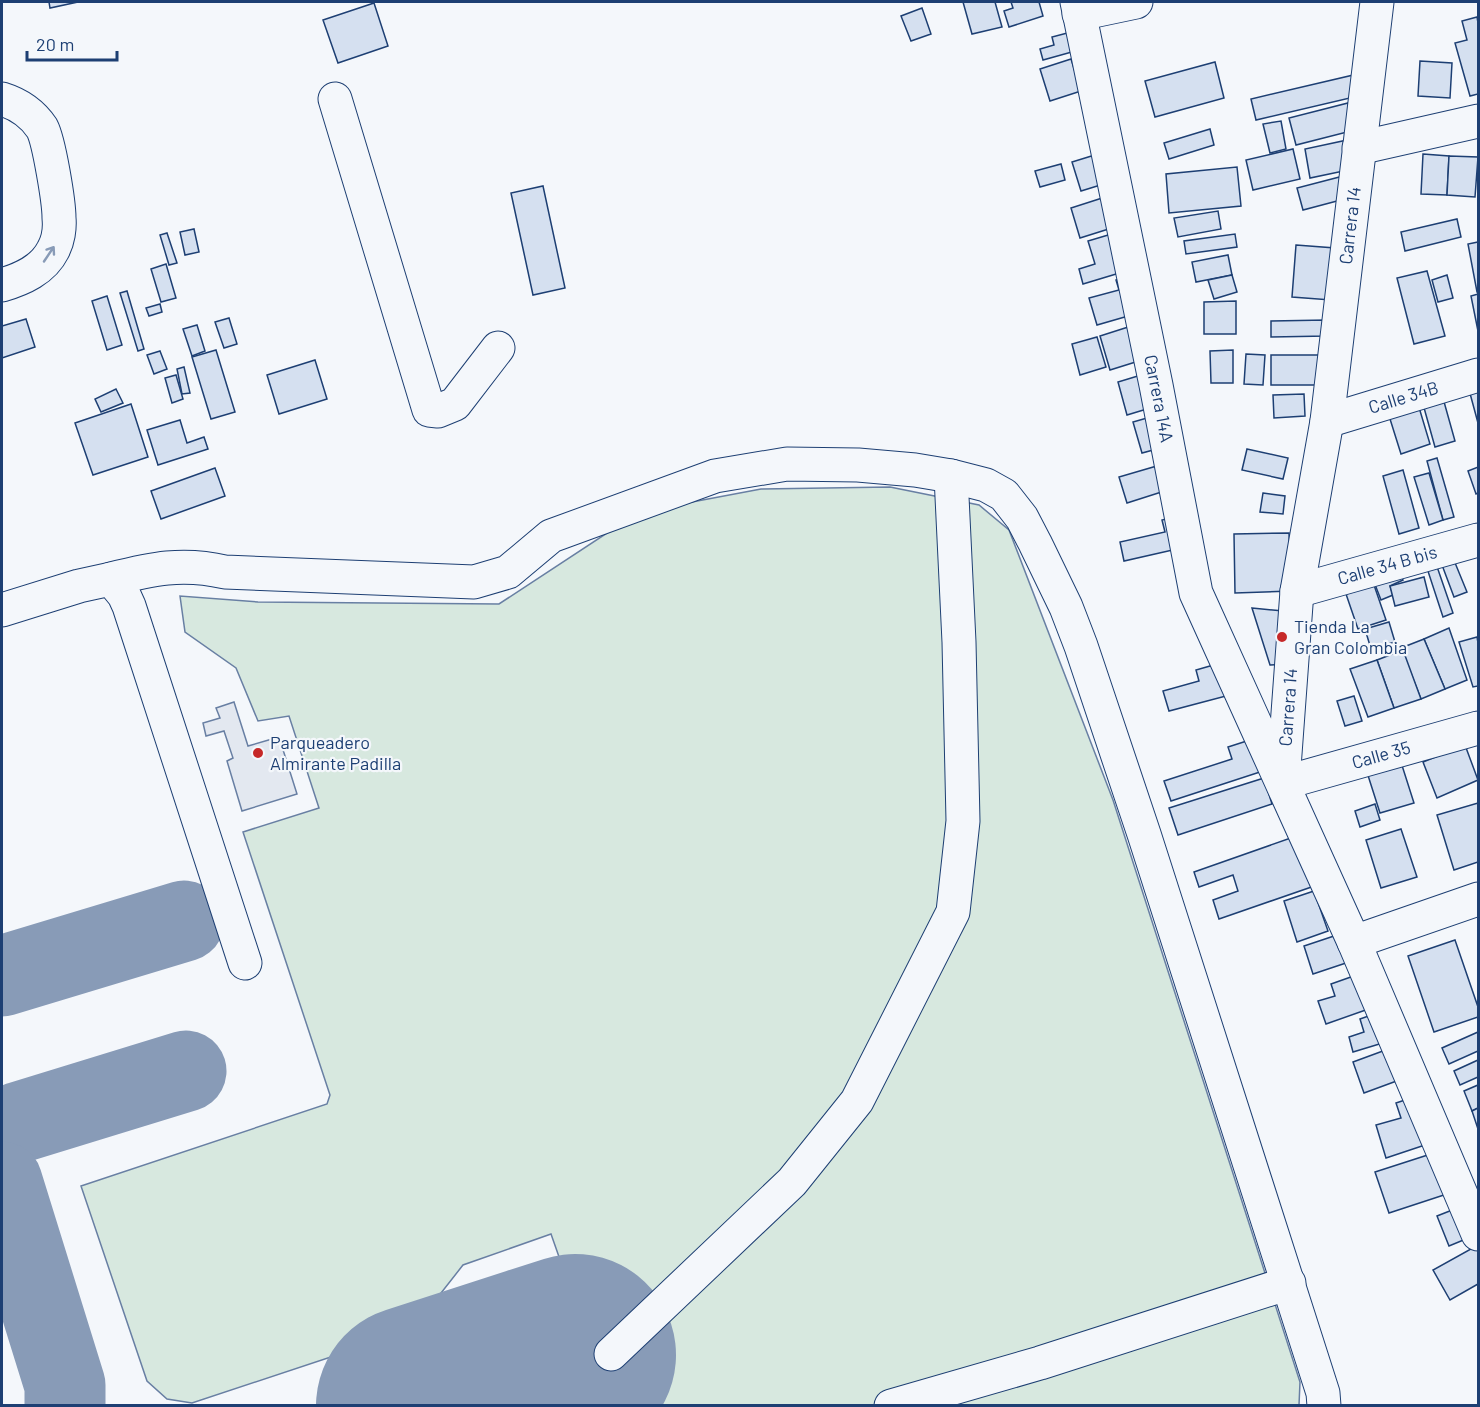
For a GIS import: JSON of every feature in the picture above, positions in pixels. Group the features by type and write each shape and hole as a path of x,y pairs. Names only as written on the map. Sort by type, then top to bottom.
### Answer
{"street":[{"path":"1078,8 1136,2"},
{"name":"Carrera 14","path":"1377,2 1327,421 1297,591 1283,783 1354,942 1468,1180 1479,1234"},
{"name":"Carrera 14A","path":"1078,8 1156,385 1196,593 1283,783"},
{"path":"2,99 25,110 35,118 43,130 48,144 59,218 55,245 40,267 21,279 2,285"},
{"path":"335,99 429,410 438,411 455,404 498,348"},
{"path":"1359,148 1479,121"},
{"name":"Calle 34B","path":"1327,421 1479,375"},
{"path":"2,610 79,586 160,567 184,566 204,567 225,572 474,582 508,572 551,536 715,476 786,464 870,466 915,470 986,485 1004,495 1022,518 1031,535 1066,607 1081,646 1289,1284 1323,1393 1324,1406"},
{"path":"611,1354 792,1182 857,1101 953,912 963,821 959,642 951,476"},
{"name":"Calle 34 B bis","path":"1297,591 1479,540"},
{"path":"111,579 124,595 129,606 245,963"},
{"name":"Calle 35","path":"1283,783 1479,728"},
{"path":"1354,942 1479,899"},
{"path":"891,1406 1040,1363 1289,1284"}],"shaded area":[{"path":"890,487 979,505 1009,530 1113,800 1300,1382 1299,1405 611,1405 551,1234 463,1265 412,1330 192,1403 167,1399 147,1381 81,1186 327,1104 330,1095 243,832 319,808 289,716 258,721 236,668 185,632 180,596 258,602 499,604 639,512 761,489"},
{"name":"Parqueadero Almirante Padilla","path":"234,702 248,746 279,737 297,794 242,811 227,761 233,758 224,731 206,736 203,723 220,718 216,708"}],"building":[{"path":"49,2 78,2 50,8"},
{"path":"963,2 995,2 1002,27 972,34"},
{"path":"1011,2 1039,2 1043,16 1009,27 1004,11 1013,8"},
{"path":"374,3 388,46 338,63 323,20"},
{"path":"922,8 931,34 911,41 901,16"},
{"path":"1477,17 1478,94 1470,96 1455,43 1467,40 1462,21"},
{"path":"1075,31 1079,50 1043,60 1040,49 1054,45 1052,37"},
{"path":"1071,59 1081,91 1050,101 1040,69"},
{"path":"1420,61 1452,63 1450,98 1418,96"},
{"path":"1215,62 1224,98 1155,117 1145,81"},
{"path":"1362,73 1367,94 1256,120 1251,99"},
{"path":"1348,103 1355,130 1296,145 1289,118"},
{"path":"1281,121 1286,149 1270,153 1263,124"},
{"path":"1210,129 1214,145 1169,159 1164,143"},
{"path":"1352,139 1358,168 1310,178 1305,149"},
{"path":"1293,149 1300,179 1253,190 1246,160"},
{"path":"1098,154 1107,183 1081,191 1072,162"},
{"path":"1423,154 1449,156 1447,195 1421,194"},
{"path":"1449,156 1478,157 1475,197 1447,195"},
{"path":"1061,164 1065,180 1040,187 1035,171"},
{"path":"1237,167 1241,206 1169,213 1166,174"},
{"path":"1351,174 1356,196 1303,210 1297,188"},
{"path":"543,186 565,288 533,295 511,193"},
{"path":"1124,191 1134,221 1080,238 1071,208"},
{"path":"1218,211 1221,229 1178,237 1174,218"},
{"path":"1457,219 1461,237 1405,251 1401,232"},
{"path":"1135,227 1146,265 1083,284 1079,269 1095,264 1088,241"},
{"path":"194,229 199,252 185,255 180,232"},
{"path":"167,233 177,263 169,265 160,235"},
{"path":"1235,234 1237,247 1186,254 1184,241"},
{"path":"1478,242 1478,292 1477,292 1468,244"},
{"path":"1296,245 1335,248 1331,300 1292,297"},
{"path":"1228,255 1232,275 1196,282 1192,262"},
{"path":"166,264 176,298 161,302 151,269"},
{"path":"1427,271 1445,336 1414,344 1397,278"},
{"path":"1139,273 1149,310 1097,325 1089,298 1119,290 1116,280"},
{"path":"1232,275 1237,292 1214,299 1208,280"},
{"path":"1447,275 1453,298 1438,302 1432,280"},
{"path":"127,291 144,349 138,351 120,293"},
{"path":"1478,294 1478,331 1471,296"},
{"path":"107,296 122,345 107,350 92,301"},
{"path":"1236,301 1236,334 1204,334 1204,302"},
{"path":"160,304 162,312 149,316 146,308"},
{"path":"229,318 237,344 224,348 215,322"},
{"path":"26,319 35,347 2,358 2,326"},
{"path":"1327,320 1327,336 1271,337 1271,321"},
{"path":"1147,321 1158,355 1110,370 1100,336"},
{"path":"197,325 205,351 192,356 183,329"},
{"path":"1097,337 1106,367 1080,375 1072,344"},
{"path":"216,350 235,412 211,419 192,357"},
{"path":"1233,350 1233,383 1211,383 1210,351"},
{"path":"160,351 167,369 154,374 147,355"},
{"path":"1246,354 1265,355 1263,385 1244,384"},
{"path":"1271,355 1327,355 1326,385 1271,385"},
{"path":"315,360 327,399 279,414 267,375"},
{"path":"184,367 190,393 182,394 177,369"},
{"path":"1151,372 1160,405 1127,415 1118,382"},
{"path":"176,375 183,399 172,403 165,378"},
{"path":"1478,383 1478,423 1468,386"},
{"path":"116,389 123,403 101,412 95,399"},
{"path":"1441,391 1455,441 1435,447 1421,397"},
{"path":"1304,394 1305,416 1274,418 1273,395"},
{"path":"1415,394 1430,444 1401,454 1385,403"},
{"path":"131,404 148,457 93,475 75,423"},
{"path":"1175,410 1183,442 1142,453 1133,422"},
{"path":"180,420 187,443 204,437 208,449 158,465 147,430"},
{"path":"1247,449 1288,458 1283,479 1242,470"},
{"path":"1437,458 1454,517 1443,520 1427,461"},
{"path":"1167,463 1174,488 1127,503 1119,477"},
{"path":"1478,467 1478,493 1476,494 1468,471"},
{"path":"215,468 225,496 161,519 151,491"},
{"path":"1403,470 1419,528 1399,534 1383,476"},
{"path":"1429,473 1443,520 1429,525 1414,477"},
{"path":"1263,493 1285,496 1283,514 1260,512"},
{"path":"1179,516 1186,547 1124,561 1120,542 1165,532 1162,520"},
{"path":"1289,533 1291,591 1235,593 1234,534"},
{"path":"1451,553 1467,592 1454,597 1439,557"},
{"path":"1433,555 1453,613 1443,617 1424,559"},
{"path":"1395,559 1403,580 1390,586 1393,595 1381,600 1369,569"},
{"path":"1424,577 1429,597 1395,606 1390,586"},
{"path":"1374,585 1386,620 1358,629 1346,594"},
{"path":"1252,608 1294,612 1291,664 1270,665"},
{"path":"1389,622 1395,642 1371,649 1365,629"},
{"path":"1449,628 1467,680 1445,689 1424,639"},
{"path":"1477,637 1478,686 1473,687 1459,642"},
{"path":"1424,639 1445,689 1421,699 1401,648"},
{"path":"1403,650 1421,699 1394,708 1377,660"},
{"path":"1377,660 1394,708 1368,717 1350,669"},
{"path":"1217,664 1226,696 1169,711 1163,691 1199,681 1196,670"},
{"path":"1354,696 1362,721 1345,726 1337,701"},
{"path":"1253,739 1263,771 1171,801 1164,781 1232,759 1228,747"},
{"path":"1465,745 1478,780 1437,798 1423,762"},
{"path":"1399,756 1414,803 1380,813 1365,766"},
{"path":"1264,778 1272,804 1178,835 1169,808"},
{"path":"1478,803 1478,862 1454,870 1437,815"},
{"path":"1375,804 1380,820 1360,827 1355,811"},
{"path":"1401,829 1417,877 1381,888 1366,840"},
{"path":"1305,833 1323,883 1219,919 1213,900 1238,891 1233,875 1199,887 1194,872"},
{"path":"1314,891 1328,931 1297,942 1284,901"},
{"path":"1340,934 1349,962 1313,974 1304,946"},
{"path":"1455,940 1478,1007 1478,1017 1434,1032 1408,956"},
{"path":"1365,972 1377,1006 1326,1024 1318,1001 1335,996 1331,984"},
{"path":"1377,1013 1386,1042 1353,1052 1349,1037 1364,1032 1360,1019"},
{"path":"1478,1032 1478,1051 1449,1064 1442,1048"},
{"path":"1391,1048 1402,1079 1364,1093 1353,1062"},
{"path":"1478,1060 1478,1077 1460,1085 1454,1071"},
{"path":"1478,1085 1478,1108 1472,1111 1464,1091"},
{"path":"1411,1098 1425,1145 1386,1158 1376,1125 1401,1118 1396,1103"},
{"path":"1478,1108 1478,1129 1472,1111"},
{"path":"1437,1152 1450,1193 1389,1213 1375,1172"},
{"path":"1470,1203 1478,1234 1449,1246 1437,1216"},
{"path":"1478,1245 1478,1284 1450,1300 1433,1270"}],"taxiway":[{"path":"2,976 184,921"},
{"path":"2,1132 20,1122 186,1071"},
{"path":"2,1182 65,1385 65,1406"}],"runway":[{"path":"417,1406 575,1355"}],"place":[{"name":"Tienda La Gran Colombia","path":"1282,637"},
{"name":"Parqueadero Almirante Padilla","path":"258,753"}]}
